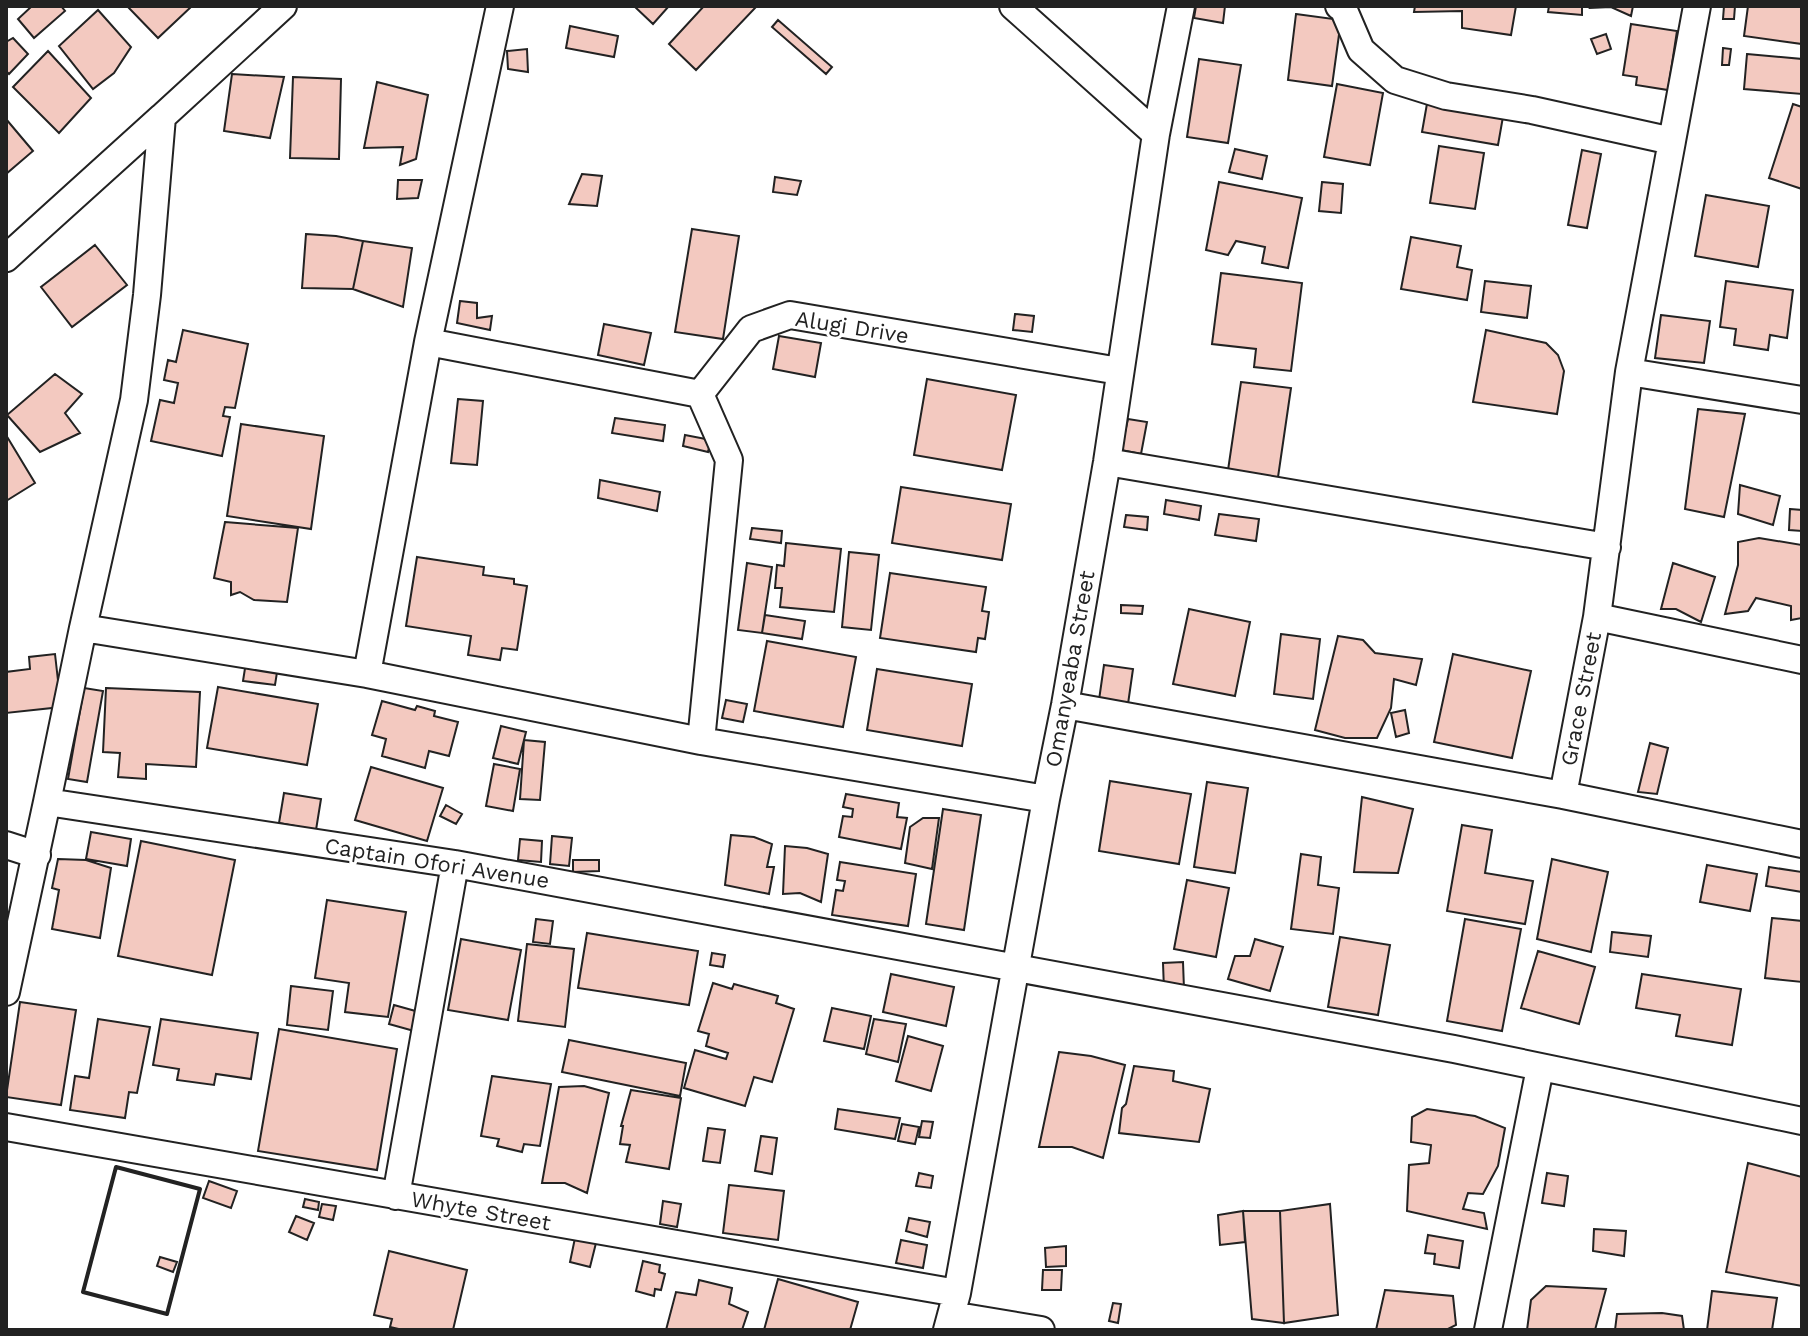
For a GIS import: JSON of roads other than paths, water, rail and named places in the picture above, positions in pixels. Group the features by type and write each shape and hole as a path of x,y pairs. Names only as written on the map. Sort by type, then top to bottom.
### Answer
{"street":[{"path":"6,258 283,6"},
{"path":"367,674 428,342 500,6"},
{"path":"1013,6 1156,134"},
{"name":"Omanyeaba Street","path":"952,1312 1065,705 1107,462 1156,134 1181,6"},
{"name":"Grace Street","path":"1065,705 1563,795 1597,617 1629,372 1697,6"},
{"path":"1342,7 1361,50 1395,80 1446,96 1532,110 1672,141"},
{"path":"6,992 134,400 147,295 162,117"},
{"name":"Alugi Drive","path":"700,394 751,329 790,315 1119,371"},
{"path":"428,342 700,394 729,460 701,741"},
{"path":"1629,372 1802,400"},
{"path":"1107,462 1607,547"},
{"path":"1597,617 1802,660"},
{"path":"83,628 367,674 701,741 1046,799"},
{"path":"1563,795 1802,844"},
{"name":"Captain Ofori Avenue","path":"47,802 455,864 1439,1046 1802,1121"},
{"path":"6,845 37,855"},
{"path":"396,1196 455,864"},
{"path":"1488,1330 1540,1068"},
{"name":"Whyte Street","path":"6,1127 396,1196 1041,1330"}]}
